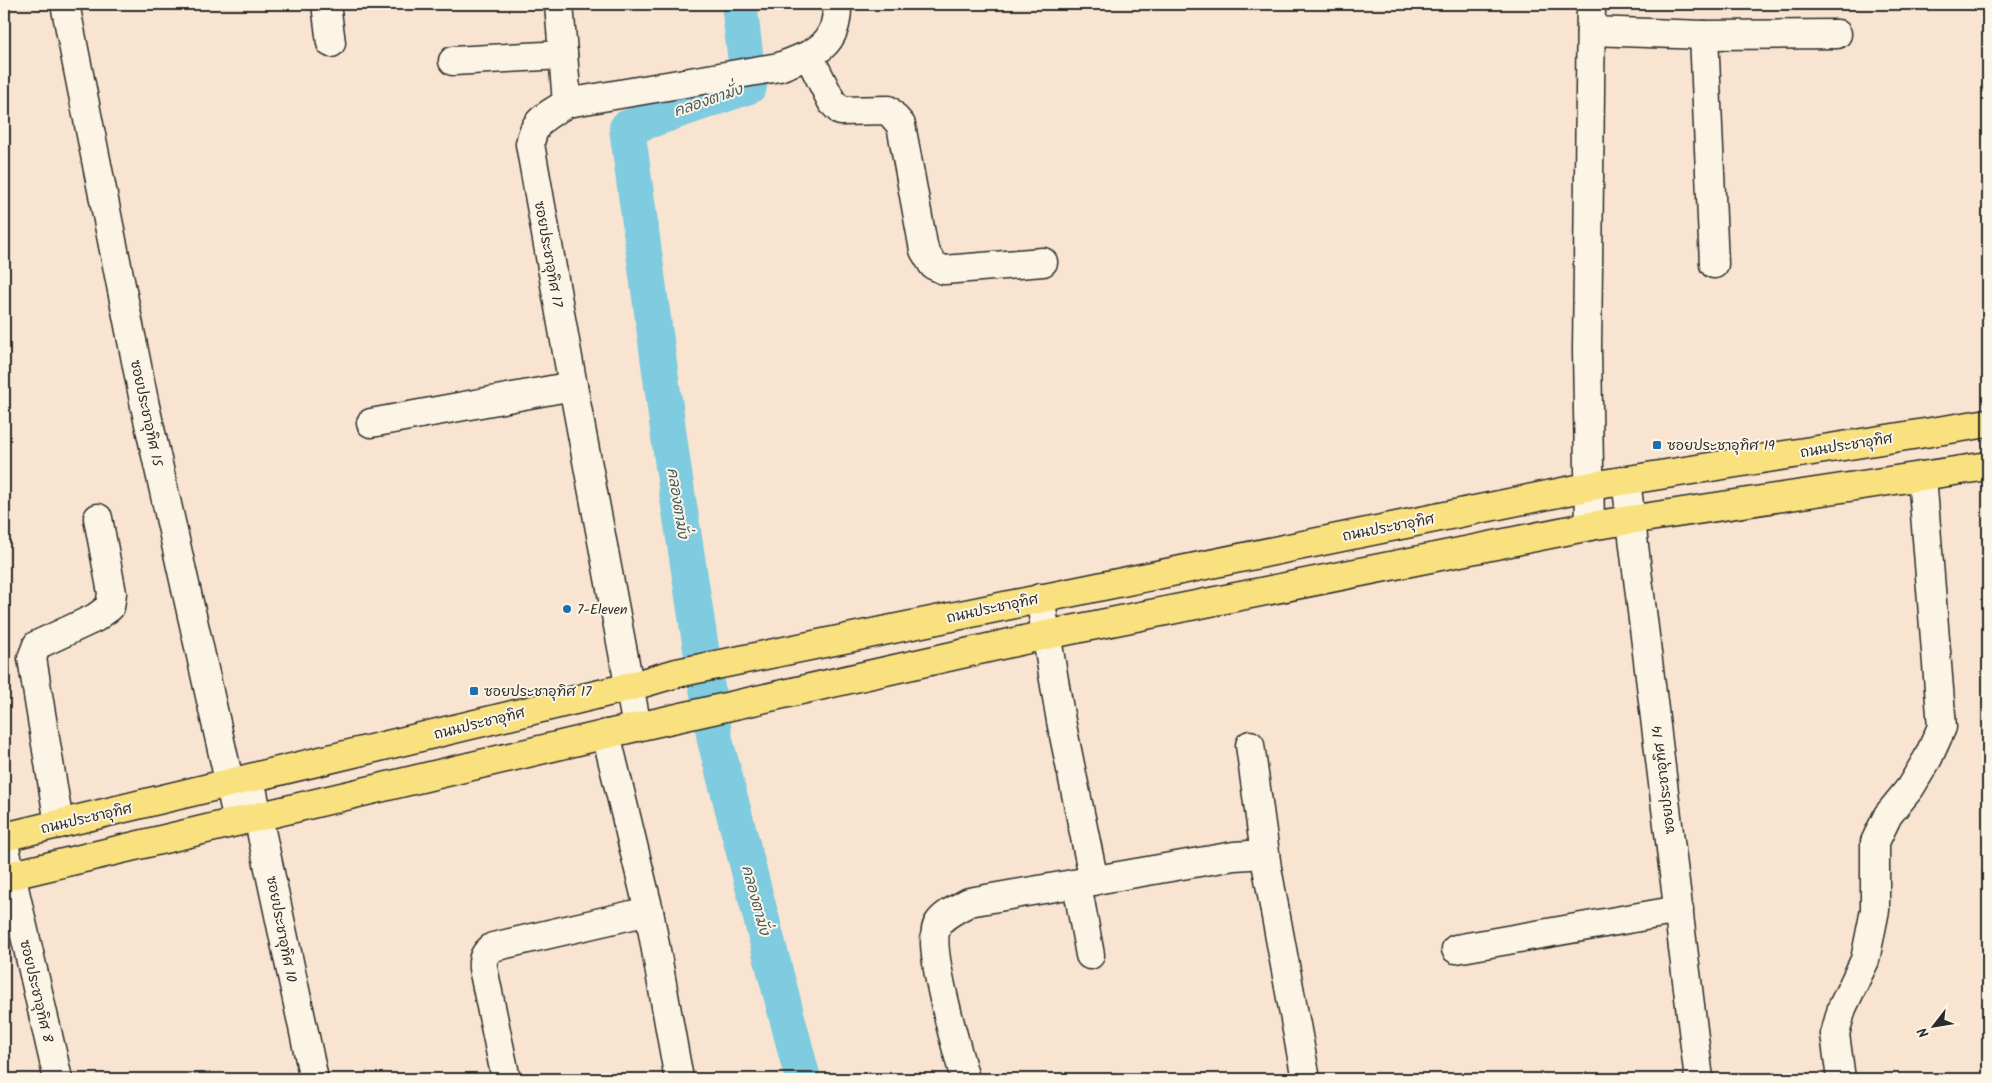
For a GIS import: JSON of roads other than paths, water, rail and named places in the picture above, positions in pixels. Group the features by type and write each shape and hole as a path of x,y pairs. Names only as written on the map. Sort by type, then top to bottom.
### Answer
{"main road":[{"name":"ถนนประชาอุทิศ","path":"4,836 629,687 677,673 1588,486 1988,423"},
{"path":"7,876 606,734 1046,635 1590,526 1988,466"}],"street":[{"name":"ซอยประชาอุทิศ 15","path":"65,4 145,406 240,781"},
{"path":"326,4 331,43"},
{"path":"559,4 567,103"},
{"name":"ซอยประชาอุทิศ 17","path":"637,727 530,144 532,130 540,121 567,103 779,67 809,56 830,41 837,20 837,4"},
{"path":"1590,526 1587,351 1591,4"},
{"path":"1591,31 1704,35 1837,34"},
{"path":"1704,35 1714,264"},
{"path":"453,61 563,55"},
{"path":"809,56 832,102 841,111 888,110 901,125 924,250 933,265 944,270 1044,262"},
{"path":"371,423 573,386"},
{"path":"1841,1079 1835,1034 1842,1008 1865,960 1875,910 1875,842 1888,815 1910,788 1928,758 1942,728 1922,476"},
{"name":"ซอยประชาอุทิศ 14","path":"1626,480 1699,1079"},
{"path":"59,824 32,658 37,645 95,618 110,607 112,593 98,518"},
{"path":"1040,598 1086,883 1090,955"},
{"path":"606,734 649,911 679,1079"},
{"path":"1250,745 1265,854 1306,1079"},
{"name":"ซอยประชาอุทิศ 10","path":"240,781 314,1079"},
{"name":"ซอยประชาอุทิศ 8","path":"4,844 7,876 58,1079"},
{"path":"965,1079 936,964 934,942 938,925 951,913 969,902 1234,856 1265,854"},
{"path":"1456,948 1679,910"},
{"path":"506,1079 483,968 482,961 485,954 493,947 649,911"}],"waterway":[{"name":"คลองตามั่ง","path":"739,4 749,86 627,128 673,466 715,740 803,1079"}],"place":[{"name":"ซอยประชาอุทิศ 19","path":"1657,445"},
{"name":"7-Eleven","path":"567,609"},
{"name":"ซอยประชาอุทิศ 17","path":"474,691"}]}
